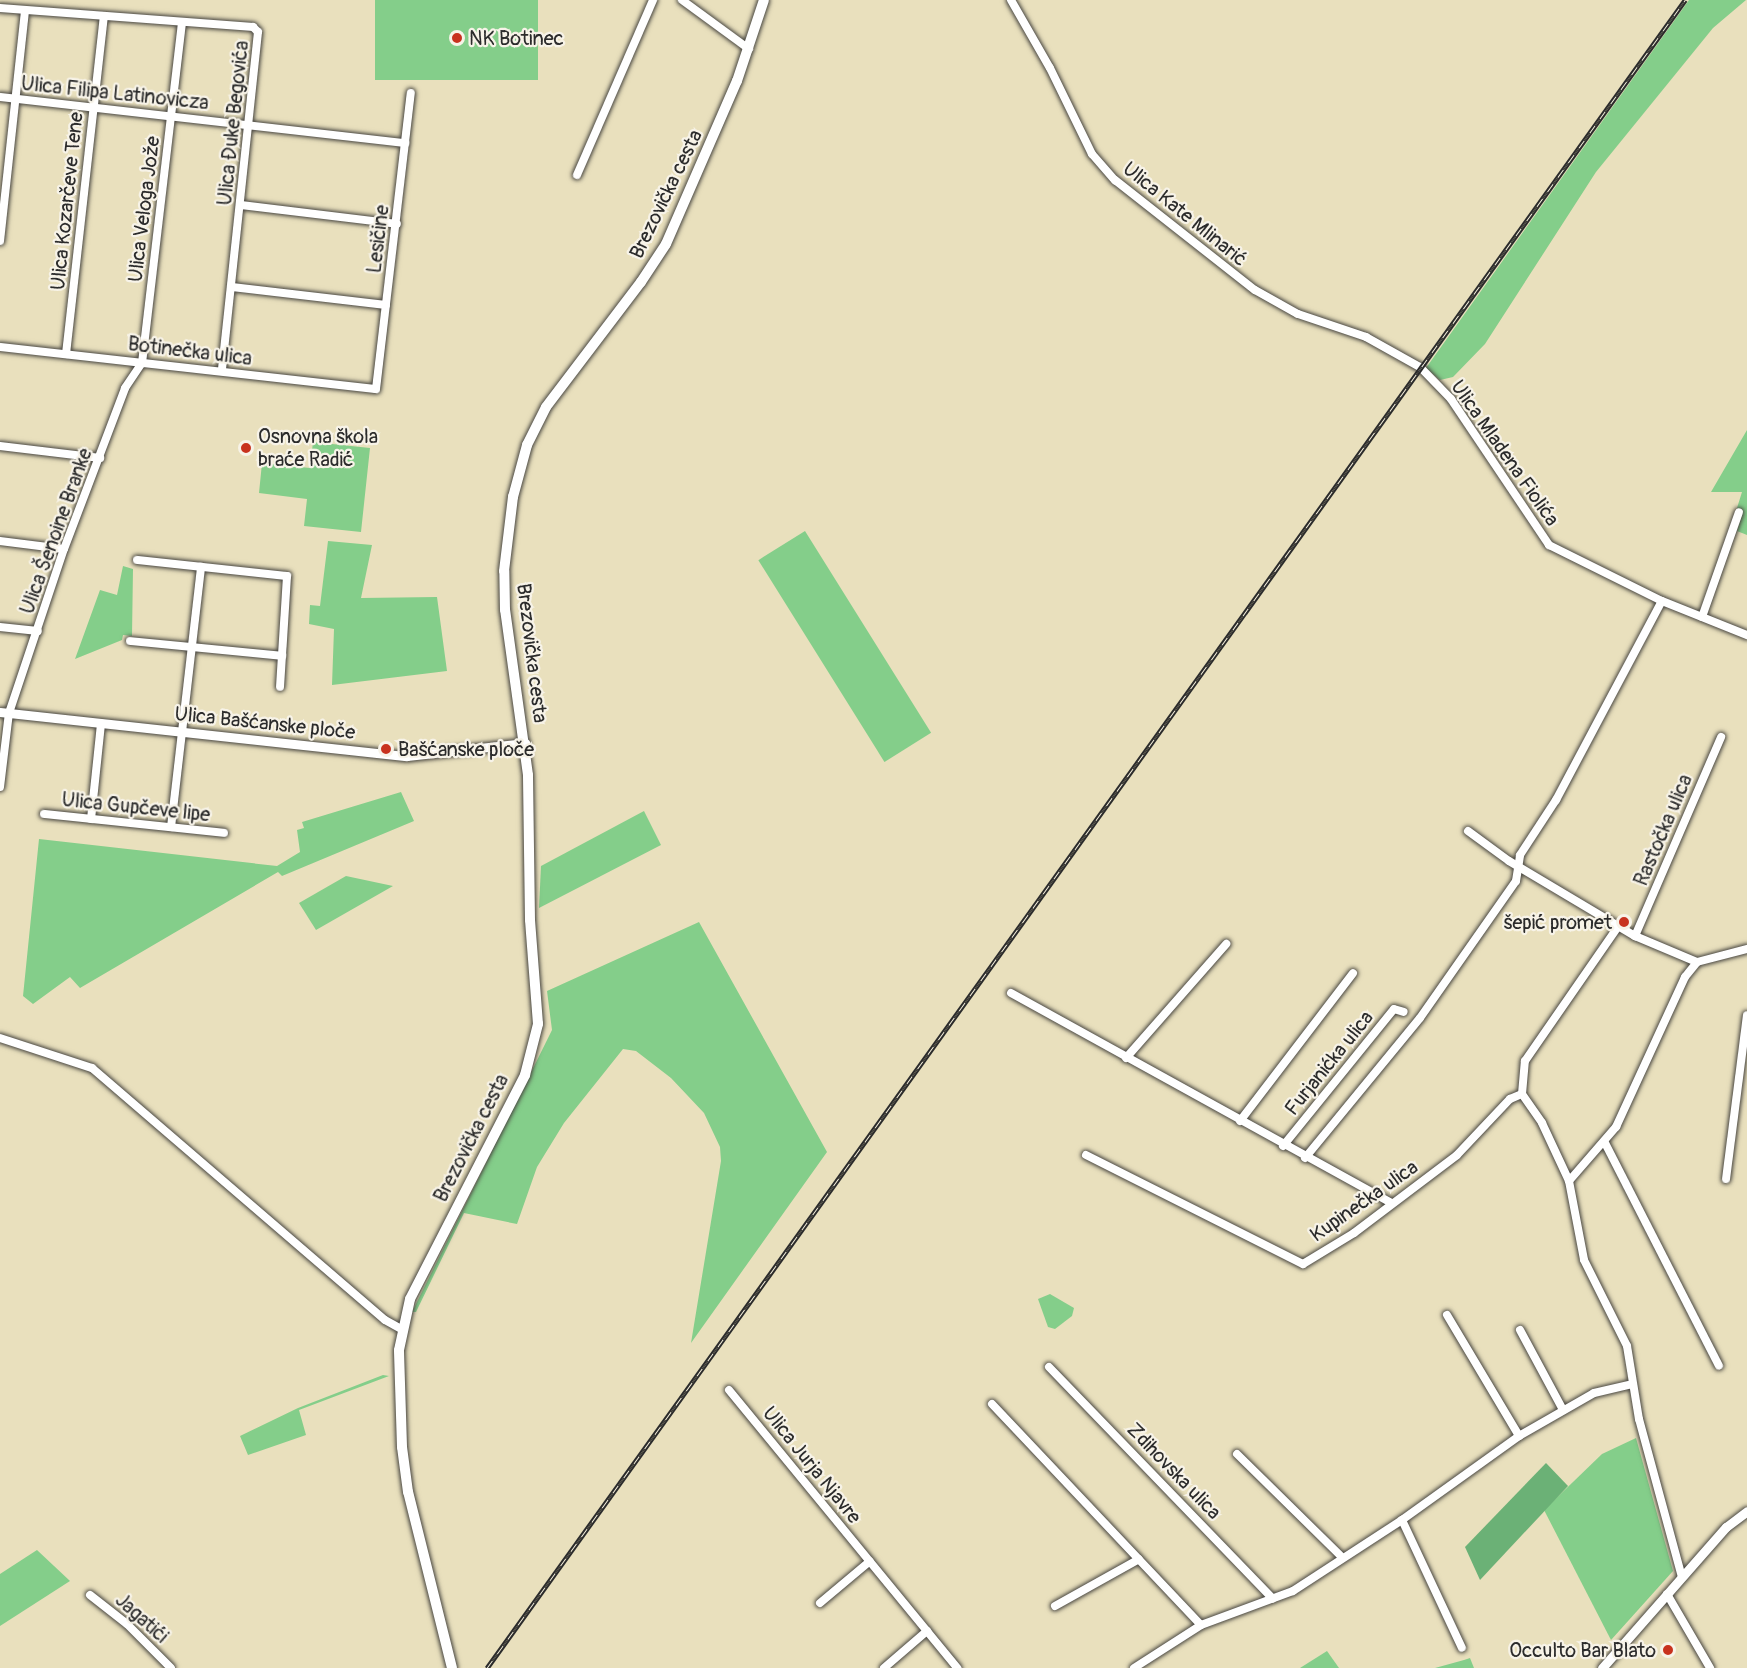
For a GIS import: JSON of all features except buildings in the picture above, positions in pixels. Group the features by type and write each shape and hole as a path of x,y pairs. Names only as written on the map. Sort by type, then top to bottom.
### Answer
{"main road":[{"name":"Brezovička cesta","path":"452,1668 408,1492 399,1391 401,1329 416,1284 513,1099 536,1039 539,1010 530,920 531,811 525,742 504,594 507,537 521,464 536,426 558,389 641,282 666,244 749,49 764,0"}],"street":[{"path":"577,175 653,0"},
{"path":"682,0 749,49"},
{"name":"Ulica Kate Mlinarić","path":"1011,0 1050,68 1092,154 1115,180 1255,290 1298,314 1366,337 1420,367"},
{"name":"Ulica Đuke Begovića","path":"0,8 253,27 258,33 222,370"},
{"path":"0,241 25,10"},
{"name":"Ulica Kozarčeve Tene","path":"66,354 104,16"},
{"name":"Ulica Veloga Jože","path":"142,363 182,23"},
{"name":"Lesičine","path":"376,389 411,93"},
{"name":"Ulica Filipa Latinovicza","path":"0,97 405,143"},
{"path":"241,205 397,224"},
{"path":"232,287 386,305"},
{"name":"Botinečka ulica","path":"0,347 376,389"},
{"name":"Ulica Šenoine Branke","path":"0,787 5,713 38,631 64,549 125,388 142,363"},
{"name":"Ulica Mladena Fiolića","path":"1420,367 1451,399 1549,545 1662,601 1747,635"},
{"path":"0,447 100,458"},
{"path":"1702,616 1739,512"},
{"path":"0,541 64,549"},
{"path":"137,560 287,576 280,687"},
{"path":"171,827 201,567"},
{"path":"1518,866 1520,855 1556,800 1662,601"},
{"path":"0,627 38,631"},
{"path":"130,641 282,656"},
{"name":"Ulica Bašćanske ploče","path":"5,713 407,756 525,742"},
{"path":"91,819 101,724"},
{"name":"Rastočka ulica","path":"1635,936 1721,737"},
{"name":"Ulica Gupčeve lipe","path":"44,814 224,832"},
{"path":"1468,831 1518,866 1617,928 1697,962"},
{"name":"Furjanićka ulica","path":"1305,1158 1420,1018 1516,881 1518,866"},
{"path":"1617,928 1525,1061 1522,1094 1542,1123 1569,1181 1584,1260 1627,1346 1632,1384 1682,1576"},
{"path":"1126,1058 1226,944"},
{"path":"1569,1181 1605,1143 1638,1084 1685,977 1697,962 1747,949"},
{"name":"Furjanićka ulica","path":"1240,1121 1353,973"},
{"path":"1011,993 1283,1146 1390,1202"},
{"name":"Furjanićka ulica","path":"1283,1146 1394,1009 1404,1012"},
{"path":"1726,1179 1747,1015"},
{"path":"0,1038 92,1068 385,1320 401,1329"},
{"name":"Kupinečka ulica","path":"1086,1155 1303,1264 1354,1233 1390,1202 1457,1155 1510,1099 1522,1094"},
{"path":"1605,1143 1719,1366"},
{"path":"1447,1315 1519,1436"},
{"path":"1520,1330 1563,1410"},
{"name":"Zdihovska ulica","path":"1049,1367 1273,1599"},
{"path":"1134,1668 1201,1625 1273,1599 1343,1558 1402,1520 1519,1436 1563,1410 1594,1394 1632,1384"},
{"name":"Ulica Jurja Njavre","path":"729,1390 957,1668"},
{"path":"992,1404 1201,1625"},
{"path":"1237,1454 1343,1558"},
{"path":"1602,1668 1726,1527 1747,1511"},
{"path":"1402,1520 1462,1648"},
{"path":"1055,1606 1138,1559"},
{"path":"820,1603 870,1561"},
{"path":"1667,1594 1710,1668"},
{"name":"Jagatići","path":"90,1595 127,1624 171,1668"},
{"path":"884,1668 927,1631"}],"green space":[{"name":"NK Botinec","path":"375,0 538,0 538,80 375,80"},
{"path":"1689,0 1746,0 1713,28 1596,172 1485,344 1453,377 1440,380 1426,368"},
{"path":"1747,430 1747,535 1737,531 1743,511 1737,508 1742,492 1711,492"},
{"path":"313,442 370,448 361,532 304,526 307,499 259,493 262,463 310,468"},
{"path":"805,531 931,733 884,762 758,560"},
{"path":"328,541 372,545 361,598 437,597 447,671 332,685 334,629 309,624 310,605 320,606"},
{"path":"123,566 133,569 132,636 123,635 122,640 75,659 100,590 117,595"},
{"path":"401,792 414,821 282,876 278,872 80,988 70,977 33,1004 23,996 39,839 277,866 300,852 297,830 304,828 302,822"},
{"path":"644,811 661,845 539,908 541,866"},
{"path":"346,876 393,886 316,930 299,903"},
{"path":"699,922 827,1152 691,1343 721,1161 720,1147 704,1113 671,1078 636,1051 623,1049 564,1123 537,1167 517,1224 464,1213 416,1312 412,1312 552,1030 547,991"},
{"path":"1050,1294 1074,1308 1072,1316 1055,1329 1048,1327 1038,1299"},
{"path":"383,1375 389,1376 299,1410 306,1435 248,1455 240,1436 298,1408"},
{"path":"1636,1438 1673,1571 1611,1640 1544,1510 1602,1454"},
{"path":"1546,1463 1568,1486 1480,1580 1465,1547"},
{"path":"37,1550 70,1581 0,1626 0,1574"},
{"path":"1327,1651 1339,1668 1300,1668"},
{"path":"1470,1658 1474,1668 1435,1668 1464,1660"}],"railway":[{"path":"487,1668 1685,0"}],"place":[{"name":"NK Botinec","path":"457,38"},
{"name":"Osnovna škola braće Radić","path":"246,448"},
{"name":"Bašćanske ploče","path":"386,749"},
{"name":"šepić promet","path":"1624,922"},
{"name":"Occulto Bar Blato","path":"1668,1650"}]}
